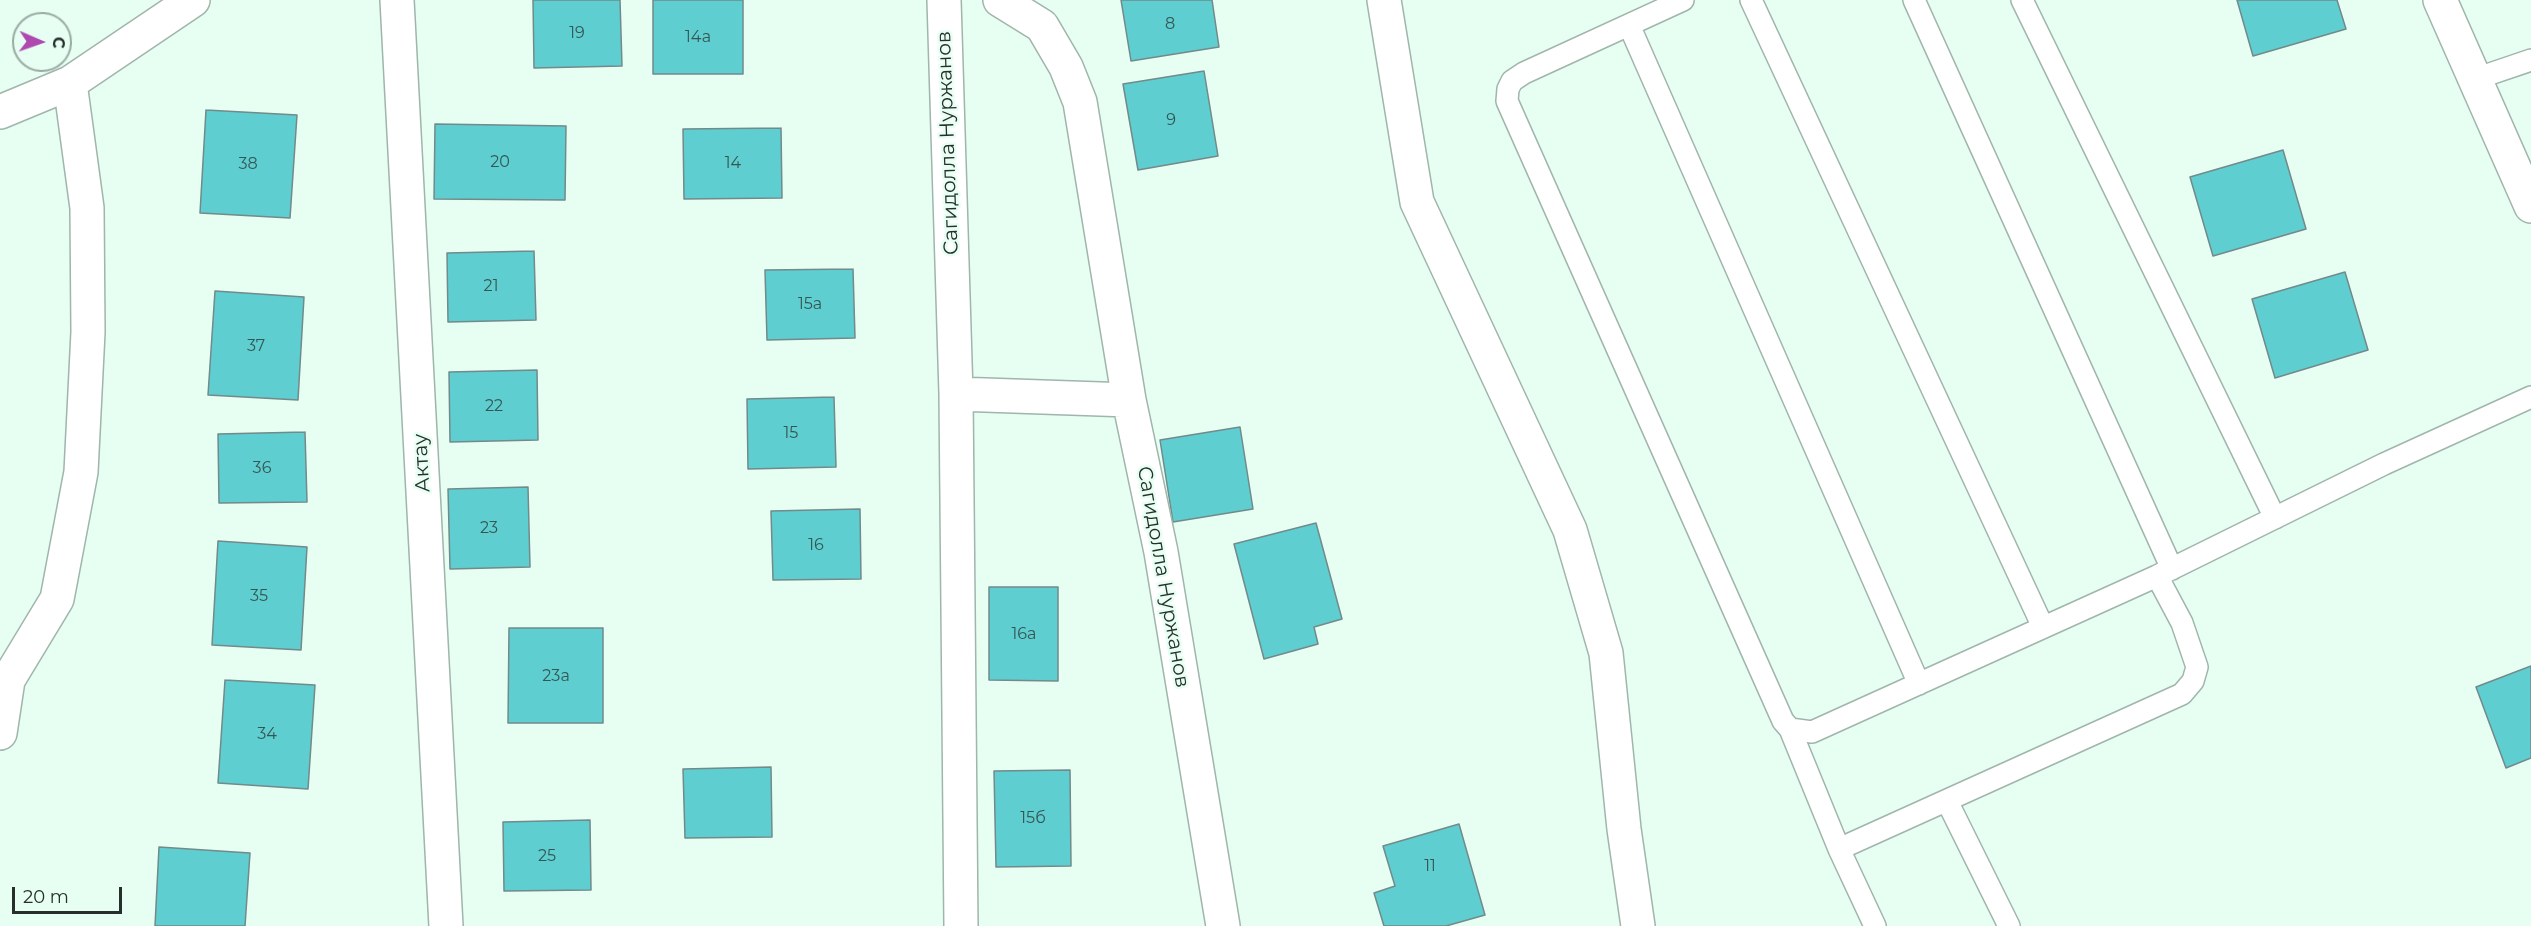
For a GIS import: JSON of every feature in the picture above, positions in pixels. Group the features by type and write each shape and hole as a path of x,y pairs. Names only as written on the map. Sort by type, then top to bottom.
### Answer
{"street":[{"path":"0,112 70,83 193,0"},
{"name":"Актау","path":"397,0 446,926"},
{"name":"Сагидолла Нуржанов","path":"944,0 956,394 961,926"},
{"name":"Сагидолла Нуржанов","path":"1000,0 1042,26 1066,67 1080,102 1129,400 1161,552 1223,926"},
{"path":"1384,0 1417,202 1570,530 1606,653 1624,829 1638,926"},
{"path":"2440,0 2531,206"},
{"path":"0,733 4,680 57,599 81,472 88,332 87,208 70,83"},
{"path":"956,394 1129,400"}],"lane":[{"path":"1683,0 1524,73 1512,81 1508,89 1507,101 1783,721 1790,729 1839,849 1875,926"},
{"path":"1751,0 2043,627"},
{"path":"1839,849 2182,694 2193,681 2197,667 2165,573 1914,0"},
{"path":"2022,0 2275,518"},
{"path":"1629,25 1919,684"},
{"path":"2475,79 2531,60"},
{"path":"1790,729 1812,732 2165,573 2384,464 2531,397"},
{"path":"1947,801 2009,926"}],"building":[{"path":"533,0 620,0 622,66 534,68"},
{"path":"653,0 743,0 743,74 653,74"},
{"path":"1121,0 1212,0 1219,47 1131,61"},
{"path":"2237,0 2337,0 2346,29 2253,56"},
{"path":"1204,71 1218,156 1138,170 1123,84"},
{"path":"206,110 297,115 290,218 200,213"},
{"path":"435,124 566,126 565,200 434,199"},
{"path":"781,128 782,198 684,199 683,129"},
{"path":"2283,150 2306,229 2213,256 2190,177"},
{"path":"534,251 536,320 448,322 447,253"},
{"path":"853,269 855,338 767,340 765,270"},
{"path":"2345,272 2368,350 2275,378 2252,299"},
{"path":"215,291 304,297 298,400 208,395"},
{"path":"537,370 538,440 450,442 449,372"},
{"path":"834,397 836,467 748,469 747,399"},
{"path":"1240,427 1253,509 1173,522 1160,440"},
{"path":"305,432 307,502 219,503 218,434"},
{"path":"528,487 530,567 450,569 448,489"},
{"path":"860,509 861,579 773,580 771,511"},
{"path":"1316,523 1342,619 1314,627 1318,644 1264,659 1234,544"},
{"path":"218,541 307,547 301,650 212,645"},
{"path":"989,587 1058,587 1058,681 989,680"},
{"path":"509,628 603,628 603,723 508,723"},
{"path":"2531,666 2531,758 2506,768 2476,687"},
{"path":"225,680 315,685 308,789 218,783"},
{"path":"771,767 772,837 685,838 683,769"},
{"path":"1070,770 1071,866 996,867 994,771"},
{"path":"590,820 591,890 504,891 503,822"},
{"path":"1459,824 1485,915 1446,926 1384,926 1374,893 1395,886 1383,846"},
{"path":"159,847 250,853 245,926 155,926"}]}
